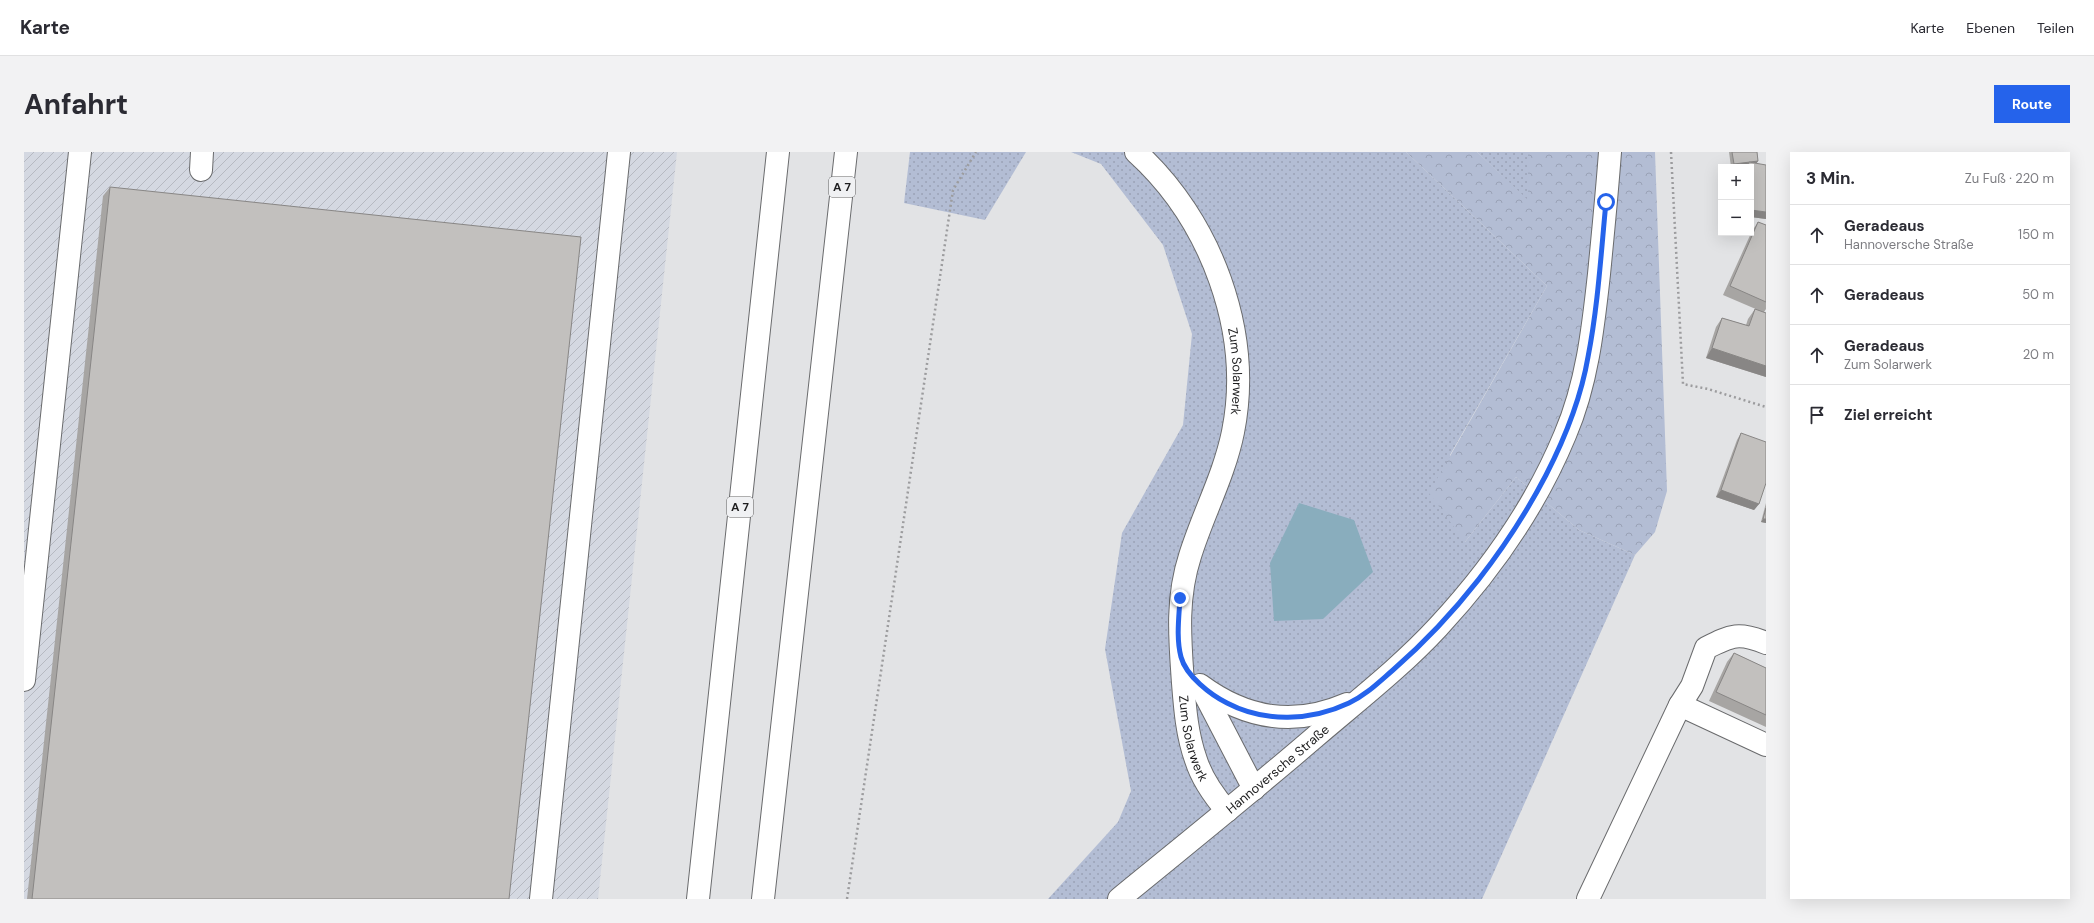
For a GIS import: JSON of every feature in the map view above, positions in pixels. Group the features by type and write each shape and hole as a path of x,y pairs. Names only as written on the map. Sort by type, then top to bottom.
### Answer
{"main road":[{"path":"24,680 80,152"},
{"path":"541,899 619,152"},
{"name":"A 7","path":"698,899 778,152"},
{"name":"A 7","path":"763,899 846,152"},
{"name":"Zum Solarwerk","path":"1136,152 1166,184 1185,209 1201,236 1223,290 1235,342 1237,393 1233,431 1226,461 1196,537 1184,577 1179,618 1186,724 1190,743 1204,780 1227,811"},
{"name":"Hannoversche Straße","path":"1119,899 1254,789 1404,660 1437,628 1468,593 1496,556 1522,517 1566,434 1588,357 1599,271 1610,152"},
{"path":"1588,899 1680,705 1692,686 1706,648 1728,637 1748,636 1766,643"},
{"name":"Zum Solarwerk","path":"1181,658 1200,685 1254,789"},
{"path":"1200,685 1216,697 1234,706 1253,713 1286,717 1313,715 1333,710 1351,702 1368,691"},
{"path":"1680,705 1766,745"}],"path":[{"path":"847,899 953,190 976,152"},
{"path":"1671,152 1683,384 1708,389 1766,407"}],"shaded area":[{"path":"24,152 677,152 598,899 24,899"},
{"path":"1299,503 1354,520 1373,572 1323,619 1274,621 1270,563"}],"green space":[{"path":"910,152 1026,152 985,220 904,203"},
{"path":"1071,152 1406,152 1547,286 1450,455 1465,542 1516,477 1579,530 1635,555 1482,899 1048,899 1118,822 1131,791 1105,649 1122,533 1183,425 1192,334 1163,245 1101,164"},
{"path":"1406,152 1477,152 1528,200 1528,152 1655,152 1667,491 1655,532 1635,555 1579,530 1516,477 1465,542 1429,493 1547,286"},
{"path":"1477,152 1528,152 1528,201"}],"building":[{"path":"1732,152 1757,152 1758,161 1734,164"},
{"path":"1749,162 1766,165 1766,212 1754,210 1754,164 1749,164"},
{"path":"110,187 581,237 509,899 32,899"},
{"path":"1758,222 1766,225 1766,302 1730,286 1752,236 1754,236 1754,231"},
{"path":"1755,309 1766,313 1766,366 1712,348 1722,318 1749,326"},
{"path":"1741,433 1766,442 1766,483 1759,504 1721,490"},
{"path":"1766,508 1766,519 1763,519"},
{"path":"1734,653 1766,668 1766,715 1716,692"}],"route":[{"path":"1180,598 1179,638 1181,658 1200,685 1216,697 1253,713 1273,717 1293,718 1333,710 1351,702 1368,691 1404,660 1437,628 1468,593 1496,556 1522,517 1566,434 1578,398 1588,357 1595,310 1606,202"}]}
